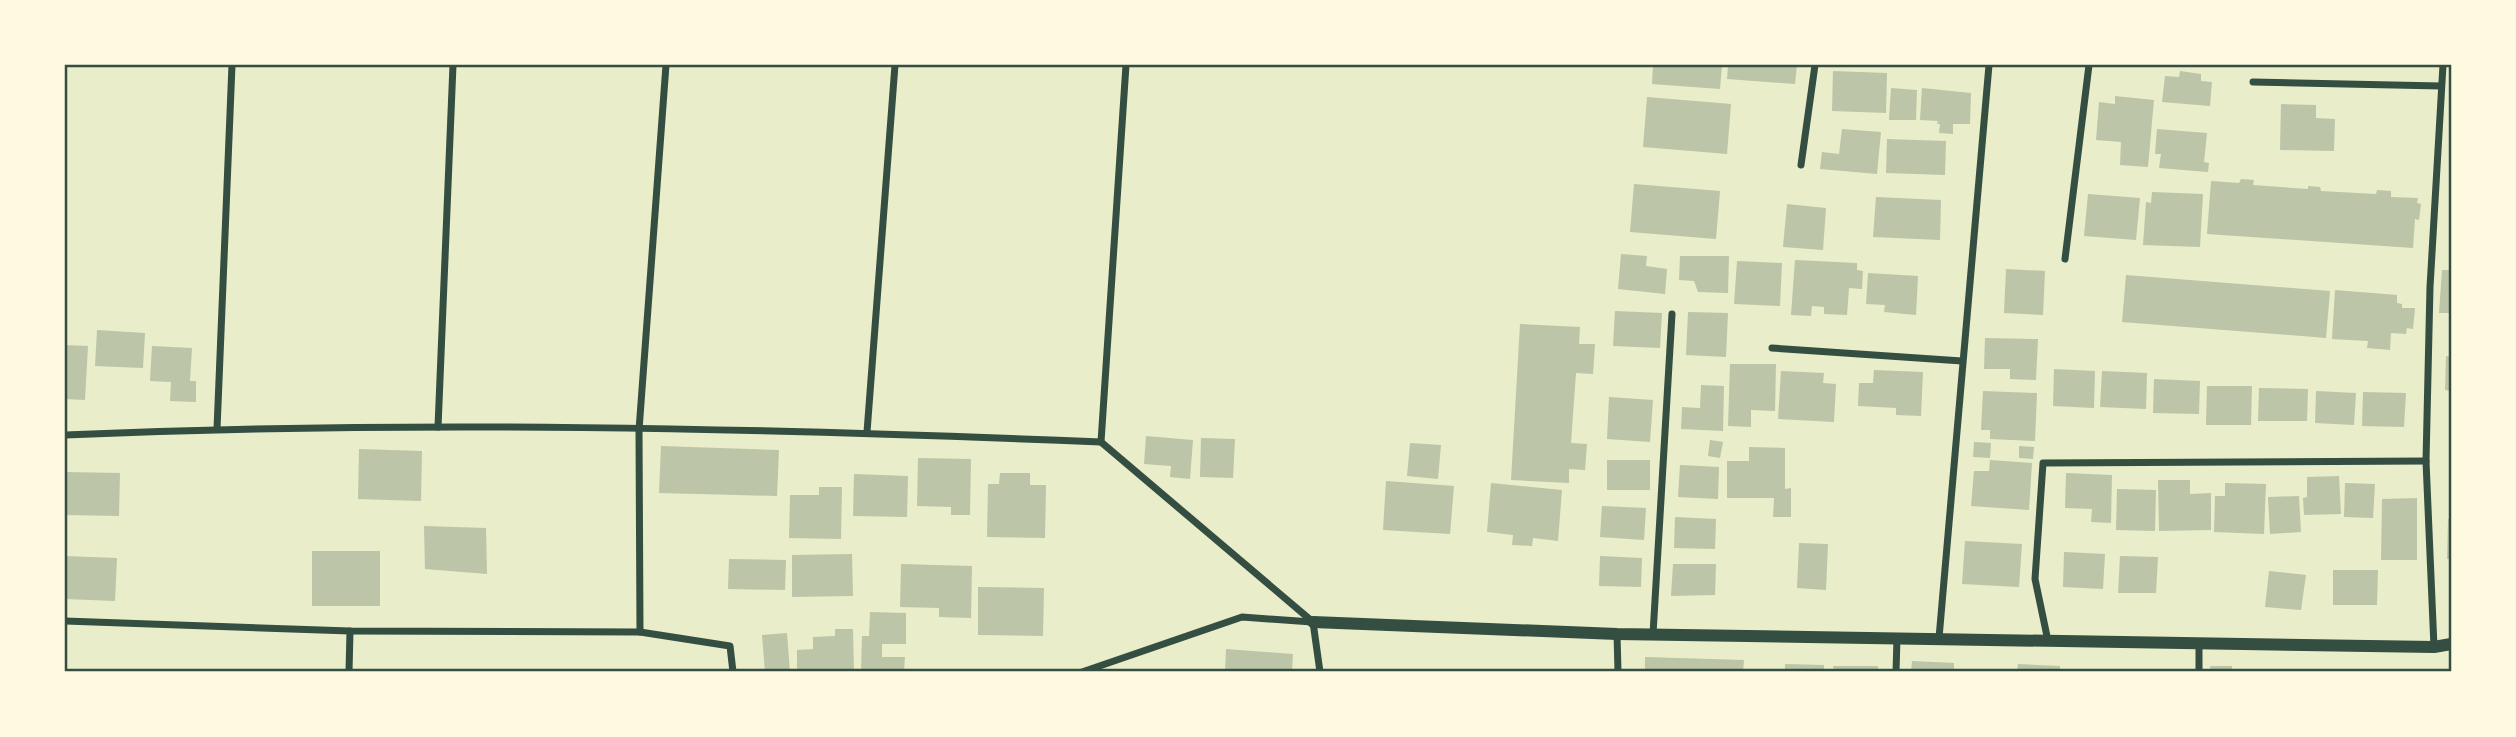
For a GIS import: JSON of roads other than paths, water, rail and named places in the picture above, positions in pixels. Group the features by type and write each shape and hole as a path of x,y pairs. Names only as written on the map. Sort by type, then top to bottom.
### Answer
{"street":[{"path":"217,429 232,65"},
{"path":"438,427 453,65"},
{"path":"640,632 639,430 666,65"},
{"path":"867,432 895,65"},
{"path":"1101,442 1126,65"},
{"path":"1801,165 1815,65"},
{"path":"1939,638 1989,65"},
{"path":"2065,259 2089,65"},
{"path":"2434,647 2426,461 2430,287 2443,65"},
{"path":"2252,82 2441,86"},
{"path":"1653,634 1672,314"},
{"path":"1772,348 1962,361"},
{"path":"65,435 217,429 714,428 1101,442 1313,622 1320,672"},
{"path":"2048,641 2035,579 2043,463 2426,461"},
{"path":"1084,672 1242,617 1616,634 2199,645 2434,647 2451,644"},
{"path":"65,621 350,631 640,632 730,646 733,672"},
{"path":"349,672 350,631"},
{"path":"1616,634 1618,672"},
{"path":"1896,672 1897,638"},
{"path":"2199,645 2199,672"}]}
